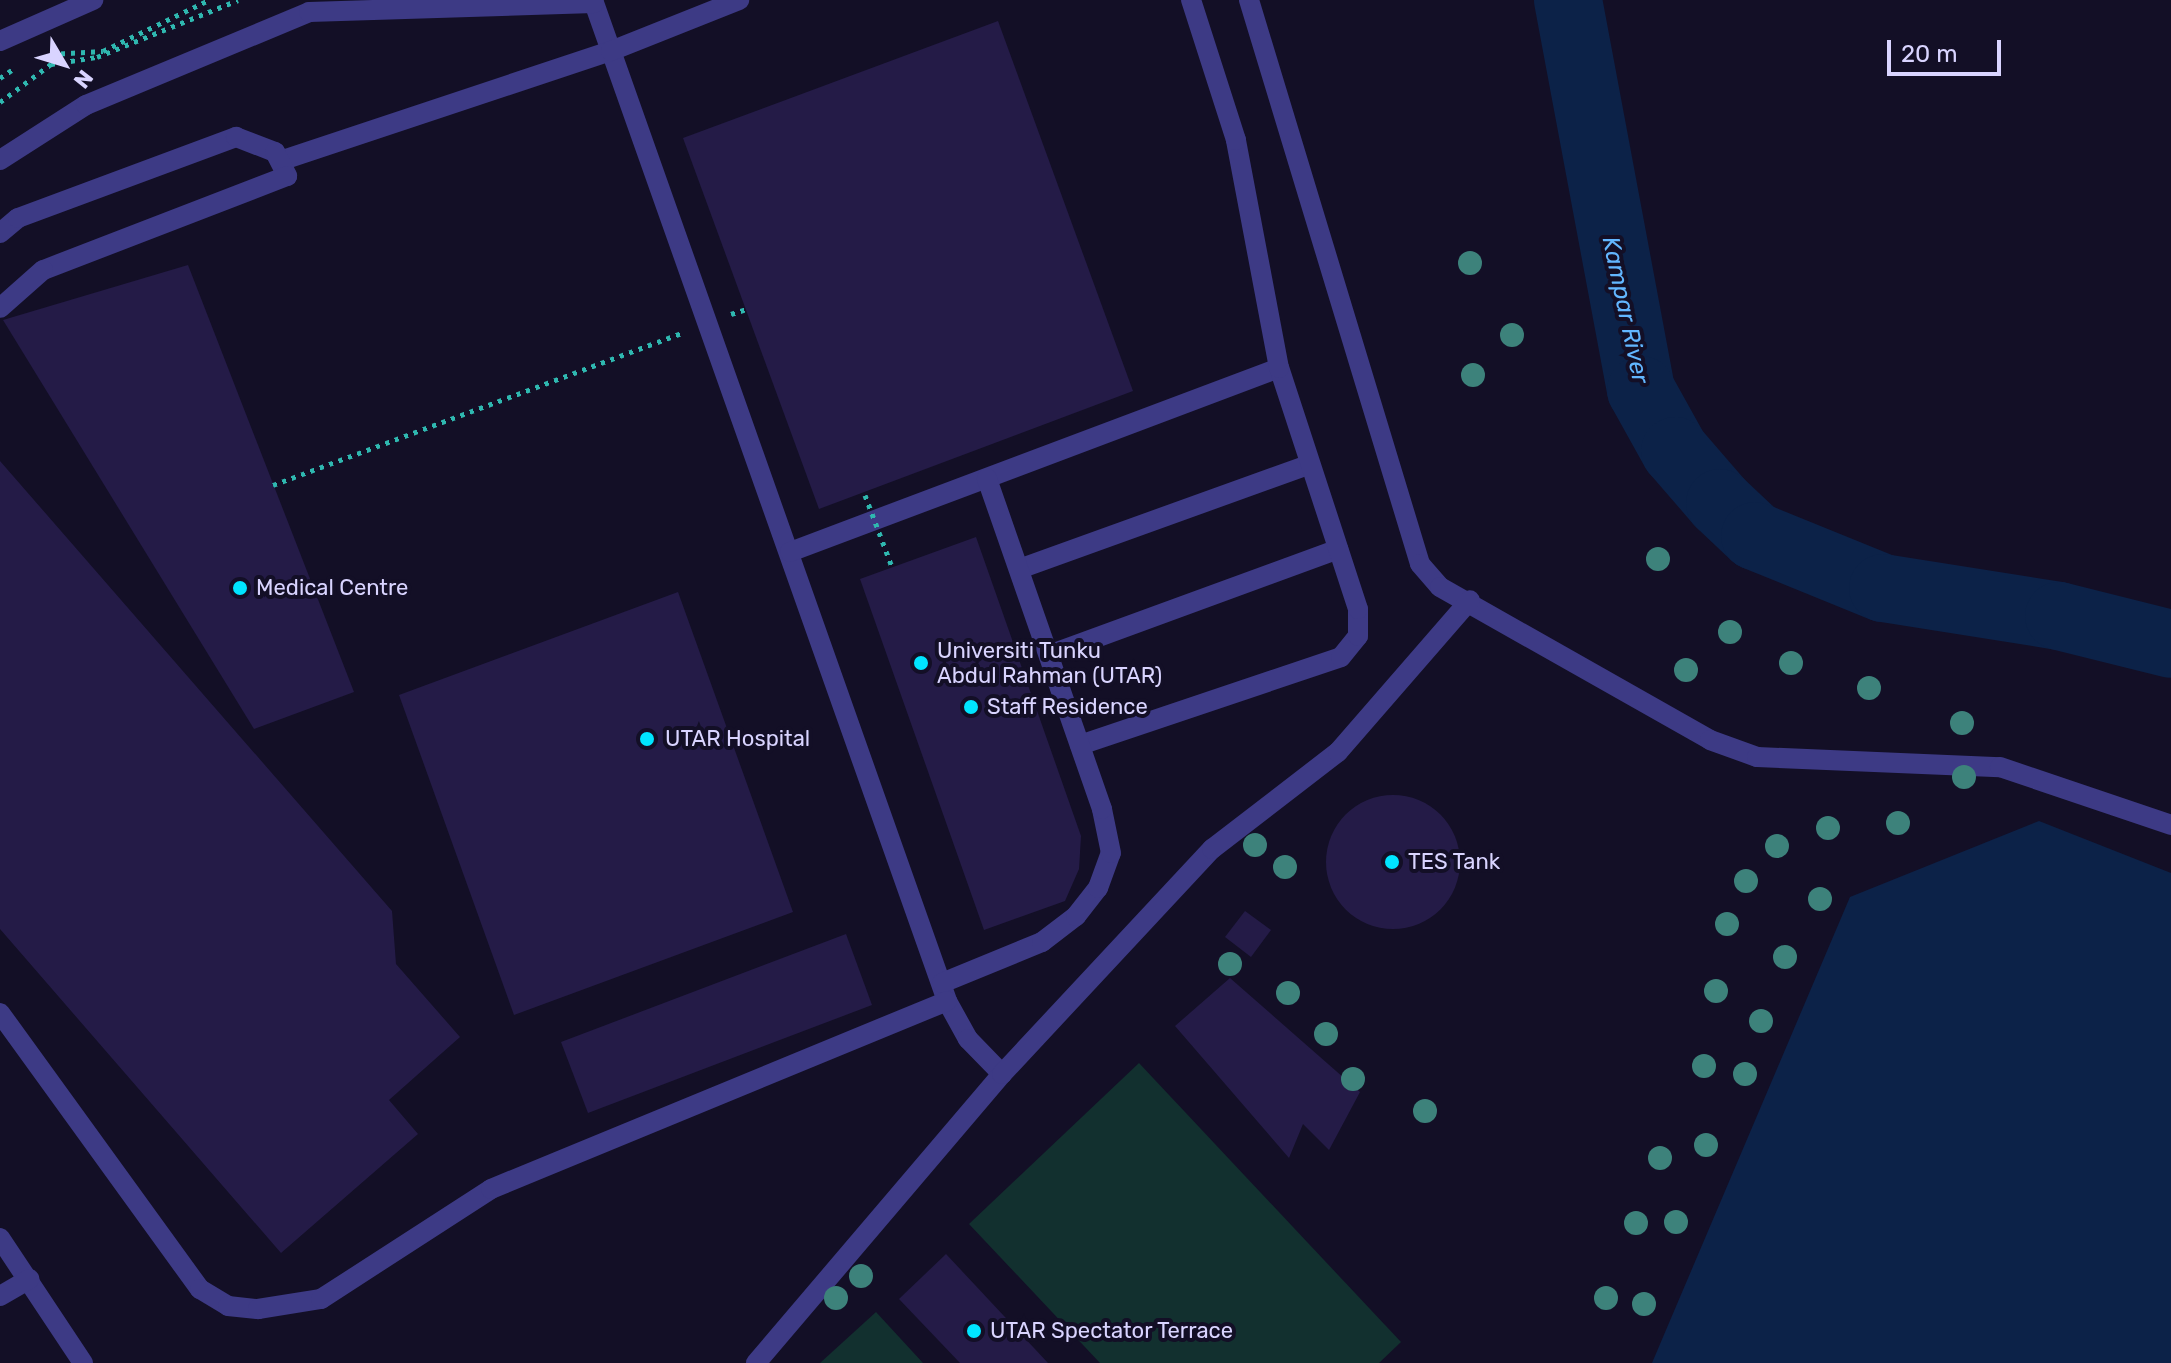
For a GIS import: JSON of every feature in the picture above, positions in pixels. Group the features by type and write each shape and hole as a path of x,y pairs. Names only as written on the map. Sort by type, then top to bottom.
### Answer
{"street":[{"path":"0,41 93,0"},
{"path":"0,233 18,218 236,137 283,160 611,51 739,0"},
{"path":"1080,745 1341,657 1358,636 1358,609 1279,368 1236,140 1191,0"},
{"path":"1249,0 1420,564 1440,587 1470,600 1710,740 1757,757 2000,767 2171,825"},
{"path":"0,160 86,105 309,12 593,1 944,992 968,1039 1002,1074"},
{"path":"0,308 43,270 276,185 287,176 283,160"},
{"path":"790,552 1279,368"},
{"path":"1019,569 1310,464"},
{"path":"0,1013 200,1289 228,1306 258,1309 321,1299 491,1189 944,992 1042,942 1098,888 1111,853 1080,745 987,478"},
{"path":"1049,655 1338,549"},
{"path":"756,1363 1002,1074 1212,849 1338,752 1470,600"},
{"path":"0,1238 83,1363"},
{"path":"0,1296 29,1279"}],"path":[{"path":"43,57 103,51 209,0"},
{"path":"0,102 51,64 97,57 238,0"},
{"path":"0,78 20,65"},
{"path":"273,485 746,309"},
{"path":"865,495 892,567"}],"green space":[{"path":"1139,1063 1401,1342 1379,1363 1100,1363 969,1224"},
{"path":"876,1312 923,1363 820,1363"}],"water":[{"path":"2039,821 2171,873 2171,1363 1652,1363 1850,897"}],"building":[{"path":"998,21 1133,391 819,509 683,138"},
{"name":"Medical Centre","path":"188,265 354,692 254,729 3,320"},
{"path":"0,461 392,911 396,964 460,1037 389,1100 418,1134 281,1253 0,929"},
{"name":"Staff Residence","path":"976,537 1081,836 1079,869 1065,901 984,930 860,579"},
{"path":"678,592 793,912 514,1015 399,695"},
{"name":"TES Tank","path":"1393,795 1419,800 1440,815 1455,836 1460,862 1455,888 1440,909 1419,924 1393,929 1367,924 1346,909 1331,888 1326,862 1331,836 1346,815 1367,800"},
{"path":"1245,911 1271,930 1251,957 1225,937"},
{"path":"846,934 872,1005 588,1113 561,1042"},
{"path":"1230,978 1360,1092 1329,1150 1303,1124 1289,1158 1175,1026"},
{"name":"UTAR Spectator Terrace","path":"946,1254 1048,1363 960,1363 899,1299"}],"waterway":[{"name":"Kampar River","path":"1568,0 1641,390 1675,451 1720,503 1755,536 1883,588 2059,616 2171,644"}],"place":[{"name":"Medical Centre","path":"240,588"},
{"name":"Universiti Tunku Abdul Rahman (UTAR)","path":"921,663"},
{"name":"Staff Residence","path":"971,707"},
{"name":"UTAR Hospital","path":"647,739"},
{"name":"TES Tank","path":"1392,862"},
{"name":"UTAR Spectator Terrace","path":"974,1331"}]}
